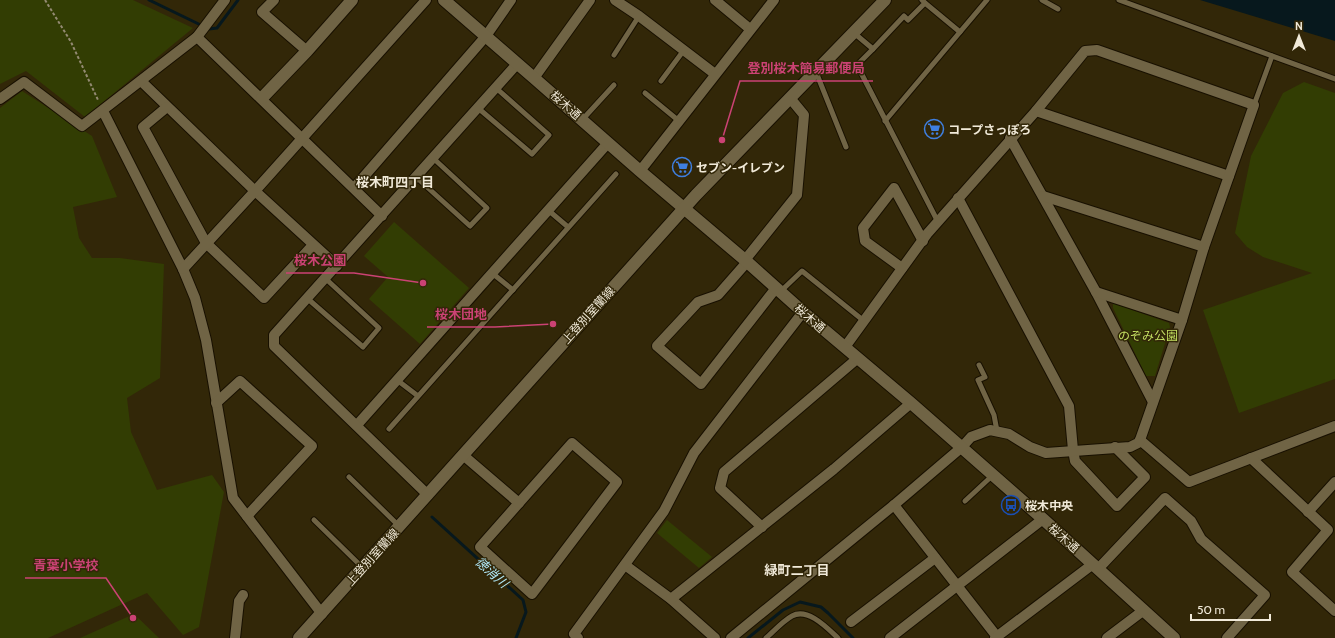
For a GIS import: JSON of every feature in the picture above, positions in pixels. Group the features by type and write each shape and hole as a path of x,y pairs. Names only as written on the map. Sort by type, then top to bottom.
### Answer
{"street":[{"path":"0,99 24,82 82,126 199,34 225,0"},
{"path":"274,0 262,12 307,51"},
{"path":"262,98 307,51 352,0"},
{"path":"183,269 426,0"},
{"name":"桜木通","path":"444,0 640,171 746,261 802,312 962,447 1144,610 1169,636"},
{"path":"354,188 486,36 511,0"},
{"path":"534,78 590,0"},
{"path":"615,0 639,16 715,74"},
{"path":"715,0 750,29"},
{"path":"640,171 774,0"},
{"name":"上登別室蘭線","path":"303,637 683,208 885,0"},
{"path":"199,34 382,216"},
{"path":"731,638 894,505 962,447 971,437 990,430 997,431 1009,434 1030,447 1046,453 1130,447 1138,443 1182,320 1204,247 1254,104 1097,50 1085,51 1036,111 1010,138 938,222 902,268 845,348"},
{"path":"428,495 274,346 274,335 326,279 517,64"},
{"path":"141,81 255,191 337,266"},
{"path":"778,290 701,384 657,346 698,302 718,295 797,195 804,115 790,98"},
{"path":"167,107 143,127 206,243 264,298 313,245"},
{"path":"102,111 183,269 195,298 206,340 233,498 322,614"},
{"path":"1036,111 1229,176"},
{"path":"1010,138 1096,292 1153,402"},
{"path":"357,426 608,143"},
{"path":"902,268 865,242 863,228 894,188 923,241"},
{"path":"1043,196 1204,247"},
{"path":"958,198 1069,406 1072,450 1075,461 1117,506 1145,477 1116,447"},
{"path":"1096,292 1182,320"},
{"path":"578,638 574,634 626,565 664,511 694,453 802,312"},
{"path":"762,527 720,488 724,472 858,358"},
{"path":"216,403 240,381 312,446 246,516"},
{"path":"671,599 834,469 911,403"},
{"path":"1140,440 1189,482 1335,426"},
{"path":"572,444 617,482 532,594 480,547 519,503 572,444"},
{"path":"463,455 519,503"},
{"path":"1251,458 1328,530 1292,572 1335,611"},
{"path":"1308,512 1335,482"},
{"path":"894,505 997,638 1095,566 1165,498 1191,521 1201,539 1265,595 1227,638"},
{"path":"890,638 1043,519"},
{"path":"851,622 935,558"},
{"path":"626,565 671,599 715,638"},
{"path":"235,638 239,601 243,595"},
{"path":"1107,638 1144,610"}],"lane":[{"path":"886,121 986,0"},
{"path":"1042,0 1058,9"},
{"path":"1119,0 1335,79"},
{"path":"938,222 857,65 904,16 908,20 924,1 960,32"},
{"path":"614,55 639,16"},
{"path":"854,33 873,49"},
{"path":"661,81 684,50"},
{"path":"1254,104 1272,56"},
{"path":"816,72 846,147"},
{"path":"582,120 614,85"},
{"path":"478,108 532,154 549,135 496,88"},
{"path":"645,93 679,121"},
{"path":"416,177 470,226 487,208 433,158"},
{"path":"389,429 616,174"},
{"path":"548,210 568,228"},
{"path":"778,290 802,271 864,321"},
{"path":"492,273 513,290"},
{"path":"308,299 363,347 379,328 326,279"},
{"path":"979,365 985,377 978,380 994,415 997,431"},
{"path":"397,380 418,396"},
{"path":"965,501 993,475"},
{"path":"349,477 400,527"},
{"path":"314,520 363,568"},
{"path":"766,638 794,615 802,614 818,620 838,638"}],"path":[{"path":"45,0 71,42 102,111"}],"green space":[{"path":"0,0 133,0 193,28 85,117 26,71 0,84"},
{"path":"1304,82 1335,93 1335,379 1239,413 1203,310 1312,273 1263,257 1247,247 1235,233 1251,156 1283,93"},
{"path":"22,91 92,136 117,197 73,207 79,238 92,258 120,258 164,264 160,378 127,398 131,432 157,490 212,475 224,492 199,627 183,635 147,593 48,638 0,638 0,108"},
{"path":"394,222 469,288 420,344 369,299 388,277 364,256"},
{"name":"のぞみ公園","path":"1113,303 1169,323 1170,327 1155,376 1146,376 1113,308"},
{"path":"667,520 712,557 699,568 657,533"},
{"path":"134,614 159,638 80,638"}],"shaded area":[{"path":"1200,0 1335,0 1335,41"}],"waterway":[{"path":"149,0 209,29 217,28 238,0"},
{"name":"徳消川","path":"432,517 523,600 526,612 516,638"},
{"name":"徳消川","path":"748,638 783,610 800,602 821,607 853,638"}],"place":[{"name":"コープさっぽろ","path":"934,129"},
{"name":"登別桜木簡易郵便局","path":"722,140"},
{"name":"セブン-イレブン","path":"682,167"},
{"name":"桜木公園","path":"423,283"},
{"name":"桜木団地","path":"553,324"},
{"name":"桜木中央","path":"1011,505"},
{"name":"青葉小学校","path":"133,618"}],"district":[{"name":"桜木町四丁目","path":"395,182"},
{"name":"緑町二丁目","path":"797,570"}]}
